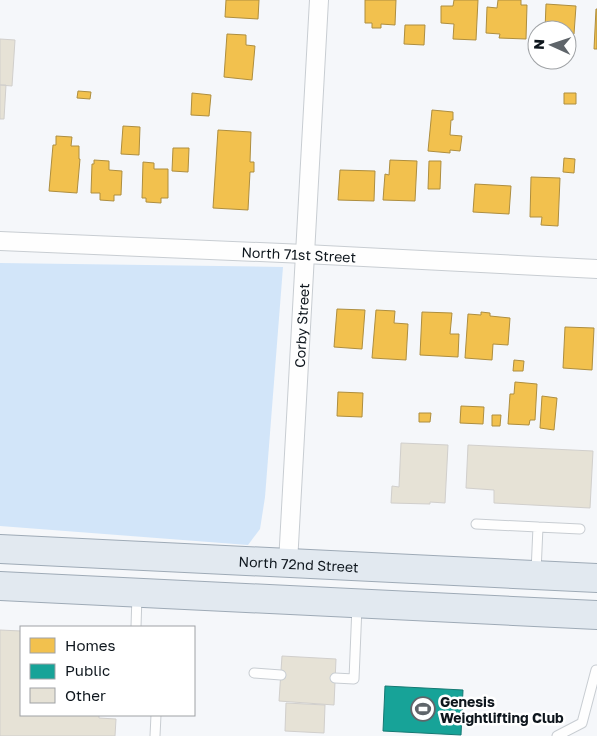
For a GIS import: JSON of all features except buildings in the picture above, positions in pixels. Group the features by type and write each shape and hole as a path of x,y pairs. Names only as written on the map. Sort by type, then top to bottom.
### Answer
{"main road":[{"name":"North 72nd Street","path":"0,549 597,578"},
{"path":"0,586 597,615"}],"street":[{"name":"Corby Street","path":"288,563 319,0"},
{"name":"North 71st Street","path":"0,240 597,269"}],"lane":[{"path":"476,524 580,529"},
{"path":"536,575 538,527"},
{"path":"136,626 137,593"},
{"path":"335,678 354,680 357,603"},
{"path":"558,736 582,723 596,670"},
{"path":"254,673 281,675"},
{"path":"155,736 156,716"}],"shaded area":[{"path":"0,263 283,267 265,497 260,529 248,545 0,526"}],"place":[{"name":"Genesis Weightlifting Club","path":"423,709"}]}
